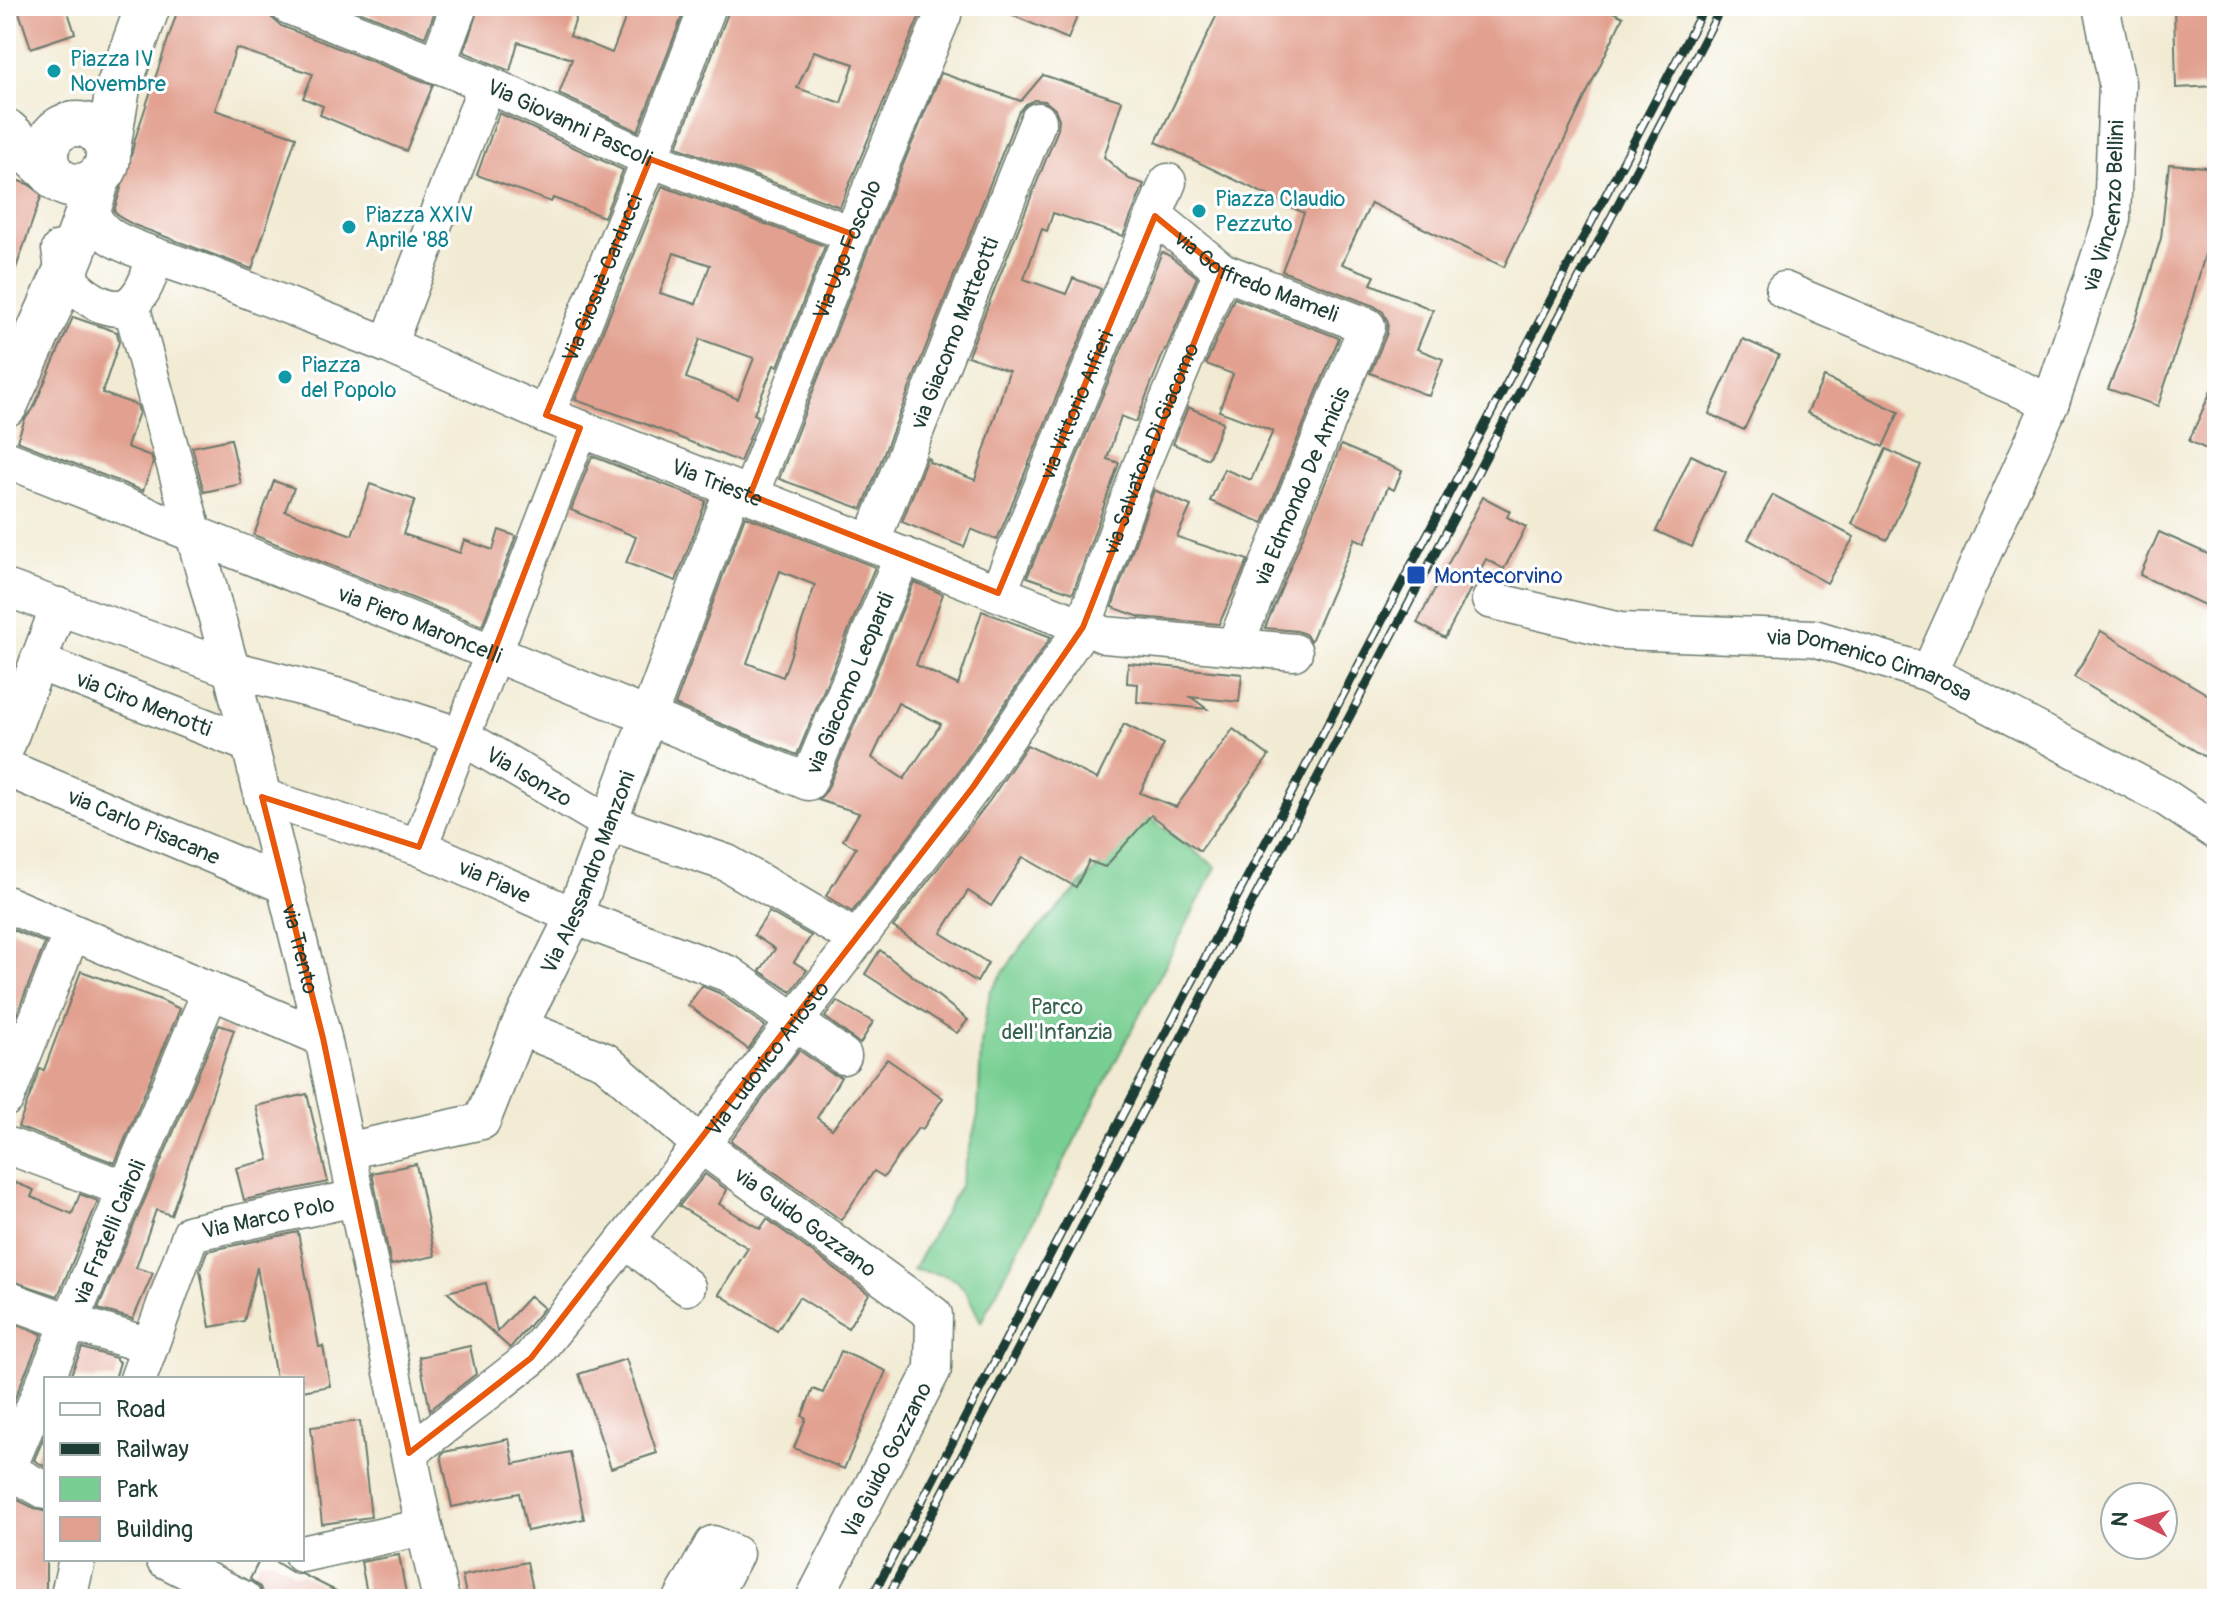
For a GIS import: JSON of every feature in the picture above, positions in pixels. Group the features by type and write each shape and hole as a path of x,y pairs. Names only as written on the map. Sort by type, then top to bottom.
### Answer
{"main road":[{"path":"6,357 42,276 148,6"},
{"path":"6,116 29,128 78,179"},
{"path":"6,131 78,179"},
{"path":"6,404 66,274 78,179"}],"street":[{"name":"Via Giovanni Pascoli","path":"289,6 487,84 650,159 852,234"},
{"path":"437,65 459,6"},
{"name":"Via Giosuè Carducci","path":"546,415 650,159 708,6"},
{"name":"Via Ugo Foscolo","path":"742,492 943,15 939,6"},
{"name":"via Vincenzo Bellini","path":"1929,673 2051,402 2112,219 2117,83 2101,6"},
{"path":"388,345 487,84"},
{"name":"via Giacomo Matteotti","path":"887,549 1038,121"},
{"name":"Via Trieste","path":"78,179 155,256 388,345 546,415 1083,627 1105,635 1294,652"},
{"name":"via Vittorio Alfieri","path":"998,593 1168,182"},
{"name":"via Goffredo Mameli","path":"1155,216 1222,271 1367,326"},
{"path":"66,274 85,297 115,308 131,305 141,293 155,256"},
{"name":"via Salvatore Di Giacomo","path":"1083,627 1140,468 1222,271"},
{"path":"1784,290 2051,402"},
{"name":"via Trento","path":"131,305 231,669 323,1038 441,1599"},
{"name":"via Edmondo De Amicis","path":"1235,645 1367,326"},
{"path":"419,847 580,428"},
{"name":"via Piero Maroncelli","path":"6,459 647,717"},
{"name":"Via Alessandro Manzoni","path":"346,1151 482,1121 519,1027 574,916 647,717 742,492"},
{"name":"via Giacomo Leopardi","path":"647,717 808,782 887,549"},
{"name":"Via Isonzo","path":"6,588 231,669 347,699 461,736 609,823 727,863 857,939"},
{"name":"via Domenico Cimarosa","path":"1490,600 1620,631 1814,638 1929,673 2163,796 2217,832"},
{"path":"6,747 59,606"},
{"name":"Via Ludovico Ariosto","path":"409,1453 531,1358 701,1145 973,787 1083,627"},
{"name":"via Ciro Menotti","path":"38,662 249,744"},
{"name":"via Carlo Pisacane","path":"6,768 284,885"},
{"name":"via Piave","path":"262,797 419,847 574,916 729,974 843,1056"},
{"path":"6,904 323,1038"},
{"path":"6,1098 72,932"},
{"name":"via Fratelli Cairoli","path":"46,1377 211,990"},
{"name":"via Guido Gozzano","path":"519,1027 605,1061 701,1145 934,1315"},
{"path":"6,1145 126,1189"},
{"name":"Via Marco Polo","path":"144,1362 191,1233 356,1198"},
{"path":"625,1240 687,1287"},
{"path":"6,1299 69,1322 144,1362"},
{"name":"Via Guido Gozzano","path":"814,1599 933,1369 934,1315"},
{"name":"via Fratelli Cairoli","path":"7,1470 44,1382"},
{"path":"7,1470 44,1490"},
{"path":"304,1554 424,1527"},
{"path":"682,1599 713,1544 735,1554 711,1599"},
{"path":"68,1599 77,1561"},
{"path":"168,1561 243,1599"}],"highlighted area":[{"path":"650,159 852,234 750,495 998,593 1155,216 1222,271 1083,627 973,787 531,1358 409,1453 323,1038 262,797 419,847 580,428 546,415"}],"green space":[{"name":"Parco dell'Infanzia","path":"1147,816 1216,867 981,1322 958,1282 913,1270 960,1186 978,1115 981,1044 990,992 1021,947"}],"building":[{"path":"17,6 66,6 75,33 31,48"},
{"path":"179,6 268,6 272,18 281,26 433,85 406,151 320,115 323,106 303,98 313,74 236,48 215,110 296,137 252,269 134,225 114,211 122,177"},
{"path":"346,6 437,6 425,37"},
{"path":"479,6 580,6 570,36 612,53 630,6 686,6 638,131 559,94 572,59 518,42 510,71 464,52"},
{"path":"728,6 907,6 919,10 920,15 840,207 677,147","holes":["814,51 854,64 841,103 797,88"]},
{"path":"991,6 1061,6 1078,14 1068,39"},
{"path":"1221,6 1601,6 1623,17 1504,267 1371,203 1342,264 1375,276 1371,284 1433,310 1417,349 1443,359 1429,396 1370,373 1387,333 1388,322 1383,312 1282,271 1304,213 1156,142"},
{"path":"2174,6 2217,6 2217,86 2176,88"},
{"path":"941,73 1021,101 1043,75 1122,101 1104,157 1129,179 1144,184 1123,236 1053,213 1047,231 1042,229 1024,279 1066,294 1073,278 1101,289 997,540 971,529 964,547 902,522 927,458 929,462 975,480 1009,371 968,356 1058,129 1059,119 1055,109 1045,101 1034,100 1018,113 862,509 779,479"},
{"path":"499,113 623,170 604,217 477,175"},
{"path":"2169,164 2217,168 2216,216 2158,406 2108,389 2136,320 2161,238"},
{"path":"6,177 28,184 42,194 9,288 6,288"},
{"path":"662,186 825,246 778,366 774,365 754,414 758,416 740,462 575,400","holes":["674,253 710,265 696,304 660,293","700,339 754,358 738,399 686,378"]},
{"path":"1162,252 1197,277 1136,422 1121,416 1107,459 1119,463 1073,593 1027,577"},
{"path":"1234,298 1339,338 1263,523 1210,501 1224,469 1251,480 1273,431 1219,411 1233,374 1206,364"},
{"path":"73,317 117,332 119,342 102,393 137,405 139,412 127,447 151,456 153,463 143,491 17,441"},
{"path":"1743,339 1779,355 1744,430 1709,414"},
{"path":"1824,377 1899,412 1883,447 1807,413"},
{"path":"2217,377 2217,454 2189,441"},
{"path":"1188,407 1223,422 1208,459 1173,444"},
{"path":"231,439 241,484 204,492 192,447"},
{"path":"1341,445 1402,471 1394,490 1388,487 1365,543 1355,538 1311,641 1297,631 1265,628"},
{"path":"1886,449 1921,465 1887,540 1852,524"},
{"path":"1691,455 1726,472 1692,547 1656,531"},
{"path":"592,456 706,501 676,581 626,563 636,537 571,510"},
{"path":"274,481 294,488 285,511 352,535 370,484 415,500 403,534 460,553 464,540 493,550 499,530 516,536 482,626 254,535"},
{"path":"1154,490 1191,506 1177,537 1248,560 1219,624 1140,617 1112,607"},
{"path":"1773,495 1854,537 1827,583 1748,539"},
{"path":"1483,497 1510,511 1507,517 1526,527 1504,569 1486,559 1445,638 1417,623"},
{"path":"745,516 875,567 797,755 675,705","holes":["780,571 815,585 783,677 747,663"]},
{"path":"2159,532 2217,558 2217,611 2140,575"},
{"path":"914,582 943,594 916,665 958,685 982,611 1051,637 956,775 852,912 826,896 856,848 843,840 859,813 818,800 827,790","holes":["898,703 941,724 904,779 872,758"]},
{"path":"2101,631 2217,700 2217,764 2074,677"},
{"path":"1128,663 1242,674 1239,702 1191,697 1207,709 1137,702 1138,684 1127,683"},
{"path":"1124,724 1164,744 1140,793 1176,807 1233,729 1269,756 1200,851 1151,815 1105,867 1089,861 1076,887 1023,857 991,906 968,891 941,933 988,963 977,982 893,927 990,800 1027,745 1097,779"},
{"path":"769,912 811,936 794,962 807,970 791,992 760,971 775,949 754,935"},
{"path":"6,927 45,943 6,1041"},
{"path":"880,950 968,1020 957,1033 865,974"},
{"path":"81,971 180,1009 115,1163 18,1127 40,1069 44,1070"},
{"path":"702,986 719,993 765,1026 748,1049 688,1005"},
{"path":"837,1001 873,1022 860,1044 825,1017"},
{"path":"219,1025 234,1030 178,1195 171,1215 156,1210 136,1268 153,1273 133,1319 98,1309"},
{"path":"799,1050 841,1077 817,1118 832,1129 887,1059 943,1098 884,1177 874,1171 841,1220 731,1141"},
{"path":"307,1094 328,1182 244,1200 236,1168 269,1160 256,1106"},
{"path":"416,1164 435,1256 391,1265 372,1173"},
{"path":"705,1174 727,1190 719,1204 760,1229 767,1219 869,1294 848,1328 799,1297 777,1331 719,1294 748,1248 679,1206"},
{"path":"6,1179 34,1190 31,1197 72,1214 80,1194 98,1201 58,1296 6,1279"},
{"path":"298,1232 319,1347 323,1346 330,1386 304,1391 304,1377 276,1377 257,1267 244,1321 210,1327 200,1270 207,1251"},
{"path":"486,1283 497,1332 530,1296 544,1308 510,1348 447,1292"},
{"path":"6,1321 42,1334 6,1419"},
{"path":"470,1346 476,1374 430,1410 419,1357"},
{"path":"82,1348 120,1362 116,1377 70,1377"},
{"path":"841,1351 886,1371 844,1469 794,1448 813,1389 823,1393"},
{"path":"626,1359 657,1453 611,1468 579,1374"},
{"path":"360,1421 371,1517 322,1524 311,1427"},
{"path":"44,1437 44,1466 34,1460"},
{"path":"509,1439 514,1464 570,1452 584,1519 527,1531 519,1493 452,1507 441,1455"},
{"path":"6,1494 44,1511 46,1599 6,1599"},
{"path":"399,1555 407,1599 368,1599 361,1562"},
{"path":"259,1561 274,1561 295,1574 302,1574 352,1599 276,1599 262,1592 250,1579"},
{"path":"527,1562 535,1599 467,1599 462,1576"}],"railway":[{"path":"871,1599 1705,6"},
{"path":"887,1599 1722,6"}],"place":[{"name":"Piazza IV Novembre","path":"54,71"},
{"name":"Piazza Claudio Pezzuto","path":"1199,211"},
{"name":"Piazza XXIV Aprile '88","path":"349,227"},
{"name":"Piazza del Popolo","path":"285,377"},
{"name":"Montecorvino","path":"1416,575"}]}
